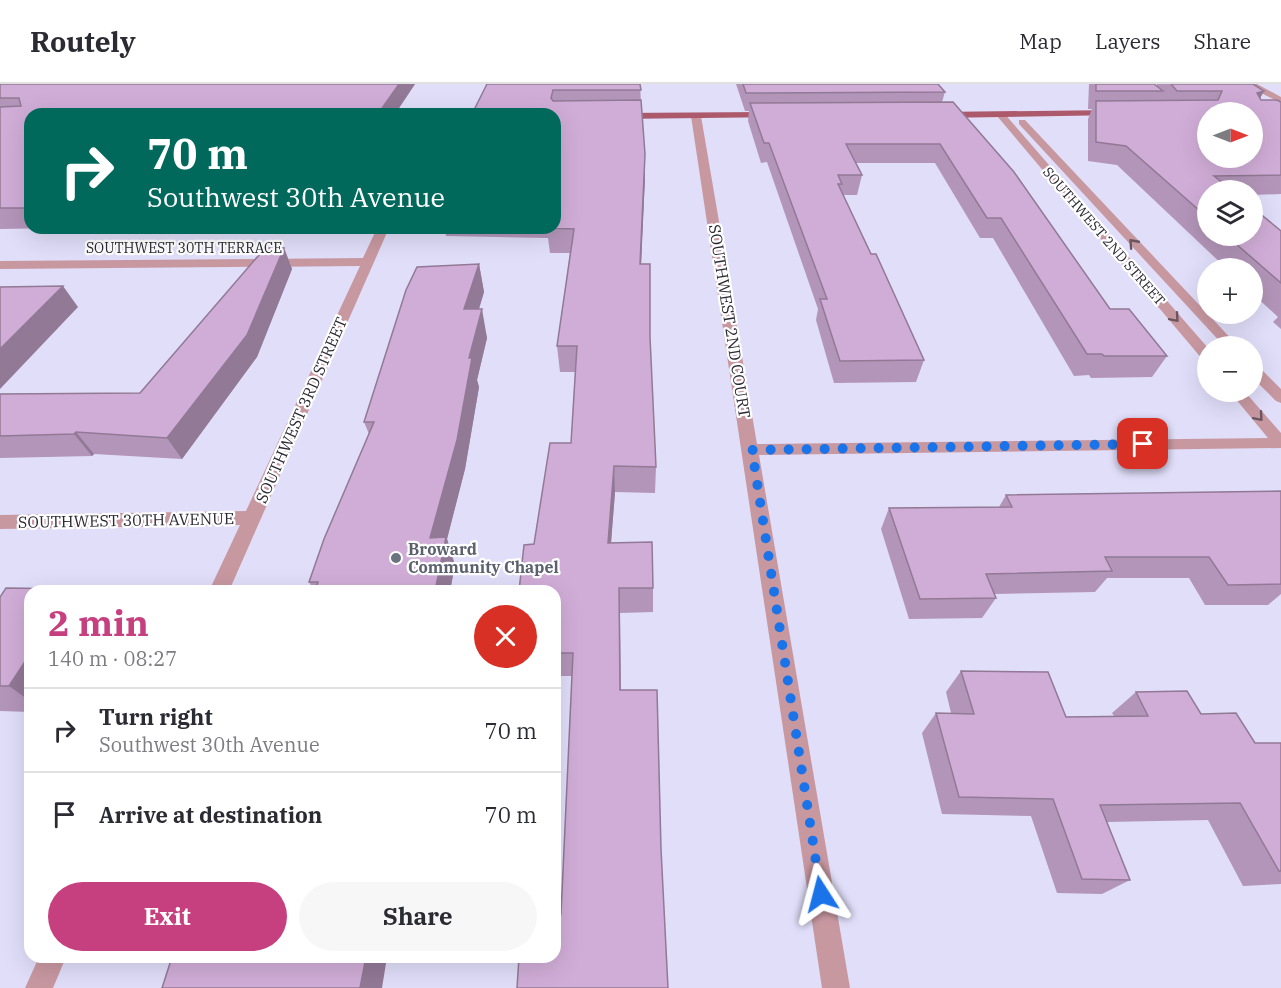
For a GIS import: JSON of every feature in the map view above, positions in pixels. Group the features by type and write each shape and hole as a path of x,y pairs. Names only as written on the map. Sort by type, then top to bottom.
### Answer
{"main road":[{"path":"930,115 1130,113"},
{"path":"602,116 778,115"}],"street":[{"path":"1220,86 1255,86 1281,100"},
{"name":"SOUTHWEST 2ND STREET","path":"1000,114 1197,344"},
{"name":"SOUTHWEST 2ND STREET","path":"1015,114 1222,336"},
{"name":"SOUTHWEST 2ND COURT","path":"696,116 752,450 836,988"},
{"name":"SOUTHWEST 3RD STREET","path":"222,585 380,234"},
{"name":"SOUTHWEST 30TH TERRACE","path":"0,265 368,262"},
{"path":"1263,379 1281,398"},
{"path":"1246,402 1281,443"},
{"path":"752,450 1281,443"},
{"name":"SOUTHWEST 30TH AVENUE","path":"0,522 252,518"},
{"path":"39,988 50,963"}],"building":[{"path":"0,84 399,84 382,108 24,108 24,208 0,208 0,107 21,106 19,98 0,98"},
{"path":"487,84 640,84 641,90 553,90 551,98 553,101 641,100 645,154 640,264 650,264 650,337 656,467 614,466 608,543 652,542 653,588 619,588 620,690 657,690 661,849 668,988 517,988 519,963 561,963 561,914 573,653 561,653 561,585 520,585 524,545 534,544 550,443 571,443 577,346 557,346 574,229 561,229 561,108 475,108"},
{"path":"743,84 938,84 945,92 746,93"},
{"path":"1096,84 1154,84 1163,91 1096,91"},
{"path":"1171,84 1253,84 1264,91 1257,93 1261,100 1281,102 1281,175 1214,176 1219,180 1197,180 1197,208 1126,146 1096,142 1096,101 1218,100 1222,91 1177,91"},
{"path":"953,102 1014,172 1110,309 1129,309 1167,356 1087,354 1001,218 987,218 940,144 846,144 862,175 838,175 842,184 838,184 871,254 876,254 924,360 840,361 820,299 827,299 769,143 764,143 750,103"},
{"path":"1263,216 1281,231 1281,283 1263,267 1263,258 1252,258 1238,246 1263,246"},
{"path":"265,248 284,248 247,335 167,438 76,432 74,434 0,436 0,394 140,393"},
{"path":"479,264 464,309 482,309 469,358 472,358 457,440 430,538 446,537 436,585 317,585 318,582 309,582 324,539 374,422 364,422 406,290 417,267"},
{"path":"63,286 0,349 0,287"},
{"path":"1281,491 1281,584 1228,585 1209,557 1105,557 1112,571 986,574 996,598 920,599 889,508 1012,507 1006,495"},
{"path":"6,588 24,588 24,663 9,686 0,686 0,597"},
{"path":"961,671 1048,672 1066,717 1148,716 1136,692 1187,691 1201,714 1236,713 1255,743 1281,743 1281,871 1240,803 1100,805 1130,880 1082,879 1053,799 959,797 936,713 974,714"},
{"path":"170,963 365,963 360,988 162,988"}],"place":[{"name":"Broward Community Chapel","path":"396,558"}],"route":[{"path":"821,894 752,450 1143,444"}]}
